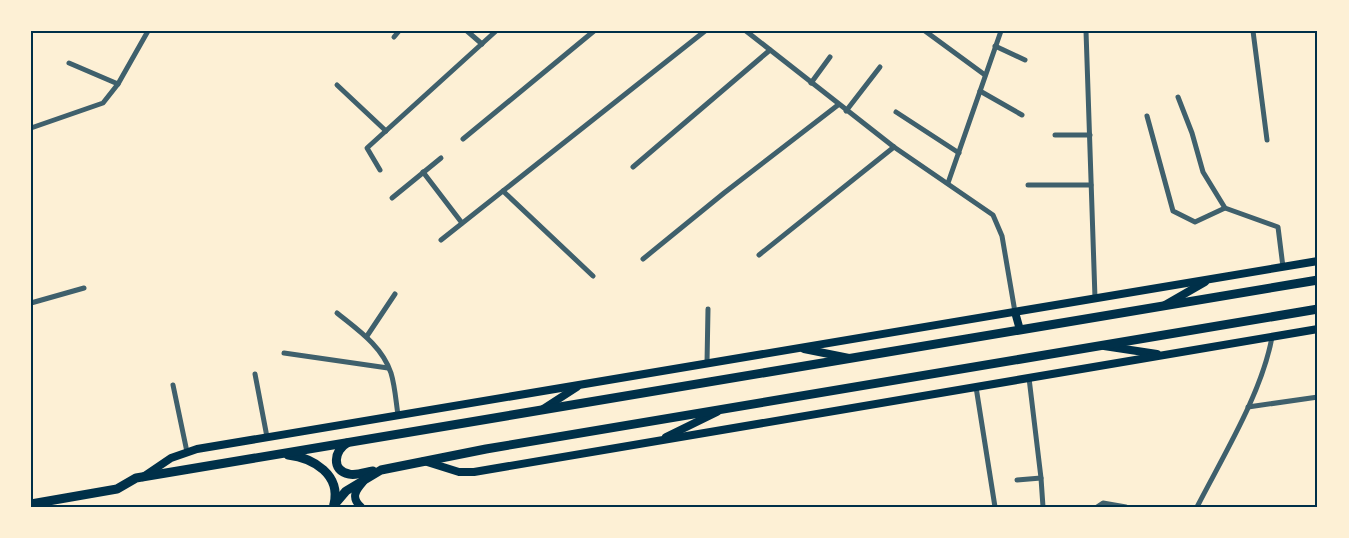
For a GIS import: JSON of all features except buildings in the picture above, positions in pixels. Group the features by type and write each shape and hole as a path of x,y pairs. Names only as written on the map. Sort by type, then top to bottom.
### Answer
{"highway":[{"path":"31,504 117,489 136,478 1318,280"},
{"path":"350,442 339,450 336,457 337,465 345,473 353,475 388,467 722,409 1318,309"},
{"path":"277,454 298,456 322,468 335,490 334,506"},
{"path":"334,506 342,494 367,477 388,467"}],"main road":[{"path":"142,477 162,462 187,452 267,437 1318,261"},
{"path":"1163,306 1211,279"},
{"path":"1015,312 1020,330"},
{"path":"422,461 466,473 1318,329"},
{"path":"1099,346 1164,355"},
{"path":"800,348 851,358"},
{"path":"541,410 581,385"},
{"path":"658,441 722,409"},
{"path":"361,507 354,500 354,497 358,488 367,477"}],"street":[{"path":"31,128 103,103 118,84 148,31"},
{"path":"394,37 399,31"},
{"path":"467,31 482,44"},
{"path":"380,170 367,148 496,31"},
{"path":"463,139 594,31"},
{"path":"441,240 705,31"},
{"path":"746,31 894,147 994,215 1002,236 1015,312"},
{"path":"925,31 985,75"},
{"path":"948,183 1001,31"},
{"path":"1086,31 1095,298"},
{"path":"1253,31 1267,140"},
{"path":"995,46 1024,60"},
{"path":"633,167 770,50"},
{"path":"811,83 830,57"},
{"path":"69,63 118,84"},
{"path":"846,111 880,67"},
{"path":"337,85 386,131"},
{"path":"980,91 1022,115"},
{"path":"1178,97 1192,133 1203,172 1225,208 1278,227 1283,267"},
{"path":"643,259 724,193 838,105"},
{"path":"896,112 959,153"},
{"path":"1147,116 1173,211 1195,222 1225,208"},
{"path":"1055,135 1090,135"},
{"path":"759,255 894,147"},
{"path":"392,198 441,158"},
{"path":"424,172 462,223"},
{"path":"1028,185 1091,185"},
{"path":"503,191 593,276"},
{"path":"31,303 84,288"},
{"path":"367,336 395,294"},
{"path":"708,309 708,363"},
{"path":"337,313 367,336 384,360 391,374 398,416"},
{"path":"1197,507 1248,407 1270,350 1272,337"},
{"path":"284,353 388,368"},
{"path":"255,374 267,437"},
{"path":"1029,378 1043,507"},
{"path":"173,385 187,452"},
{"path":"976,387 995,507"},
{"path":"1248,407 1318,397"},
{"path":"1017,480 1041,478"},
{"path":"1097,507 1103,503 1126,507"}]}
